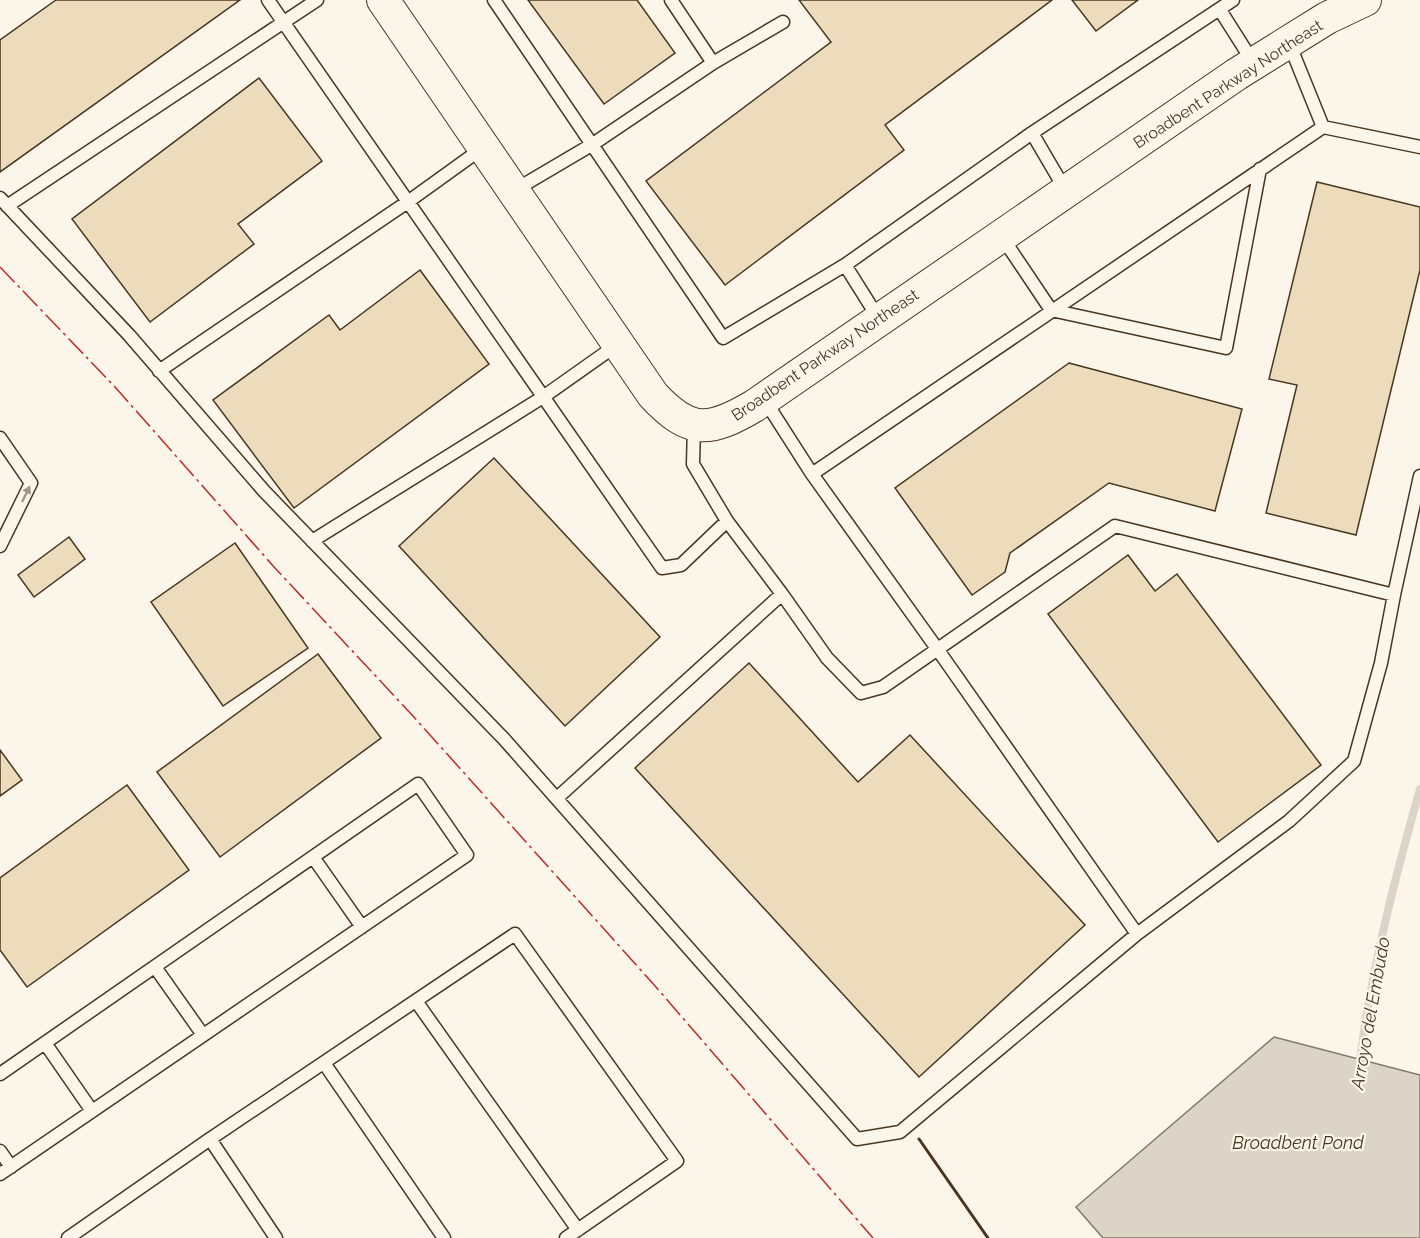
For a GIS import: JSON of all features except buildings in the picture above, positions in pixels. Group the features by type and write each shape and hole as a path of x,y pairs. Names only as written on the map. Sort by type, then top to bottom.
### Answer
{"street":[{"path":"383,0 653,394 665,408 682,420 694,424"},
{"name":"Broadbent Parkway Northeast","path":"694,424 711,425 729,421 764,399 1254,63 1327,18 1365,0"}],"lane":[{"path":"268,0 662,567 681,565 727,521"},
{"path":"317,0 4,202 129,335 264,491 504,739 857,1139 900,1132 1137,934 1289,821 1354,761 1381,663 1420,476"},
{"path":"494,0 723,338 845,265 1032,133 1233,0"},
{"path":"671,0 713,63"},
{"path":"1220,10 1254,63"},
{"path":"513,191 593,144 713,63 783,22"},
{"path":"1288,43 1323,127"},
{"path":"812,474 1323,127 1420,147"},
{"path":"1032,133 1066,192"},
{"path":"159,371 409,201 484,147"},
{"path":"1001,236 1051,310 1226,348 1260,169"},
{"path":"845,265 879,319"},
{"path":"312,541 543,397 618,344"},
{"path":"764,399 812,474 1137,934"},
{"path":"694,424 693,464 727,521 827,658 861,693 883,687 1115,526 1394,595"},
{"path":"0,438 31,483 0,546"},
{"path":"557,798 782,594"},
{"path":"0,1074 418,784 467,855 0,1174"},
{"path":"313,857 362,927"},
{"path":"68,1238 210,1139 515,934 677,1161 566,1238"},
{"path":"155,967 204,1035"},
{"path":"416,1001 578,1230"},
{"path":"45,1043 92,1111"},
{"path":"324,1063 444,1238"},
{"path":"210,1139 276,1238"},
{"path":"0,1151 11,1167"}],"water":[{"name":"Broadbent Pond","path":"1274,1037 1420,1075 1420,1238 1103,1238 1076,1207"}],"waterway":[{"name":"Arroyo del Embudo","path":"1359,1069 1384,928 1420,789"}],"wall":[{"path":"919,1139 988,1238"}],"power":[{"path":"0,267 115,387 275,568 413,716 656,987 873,1238"}]}
